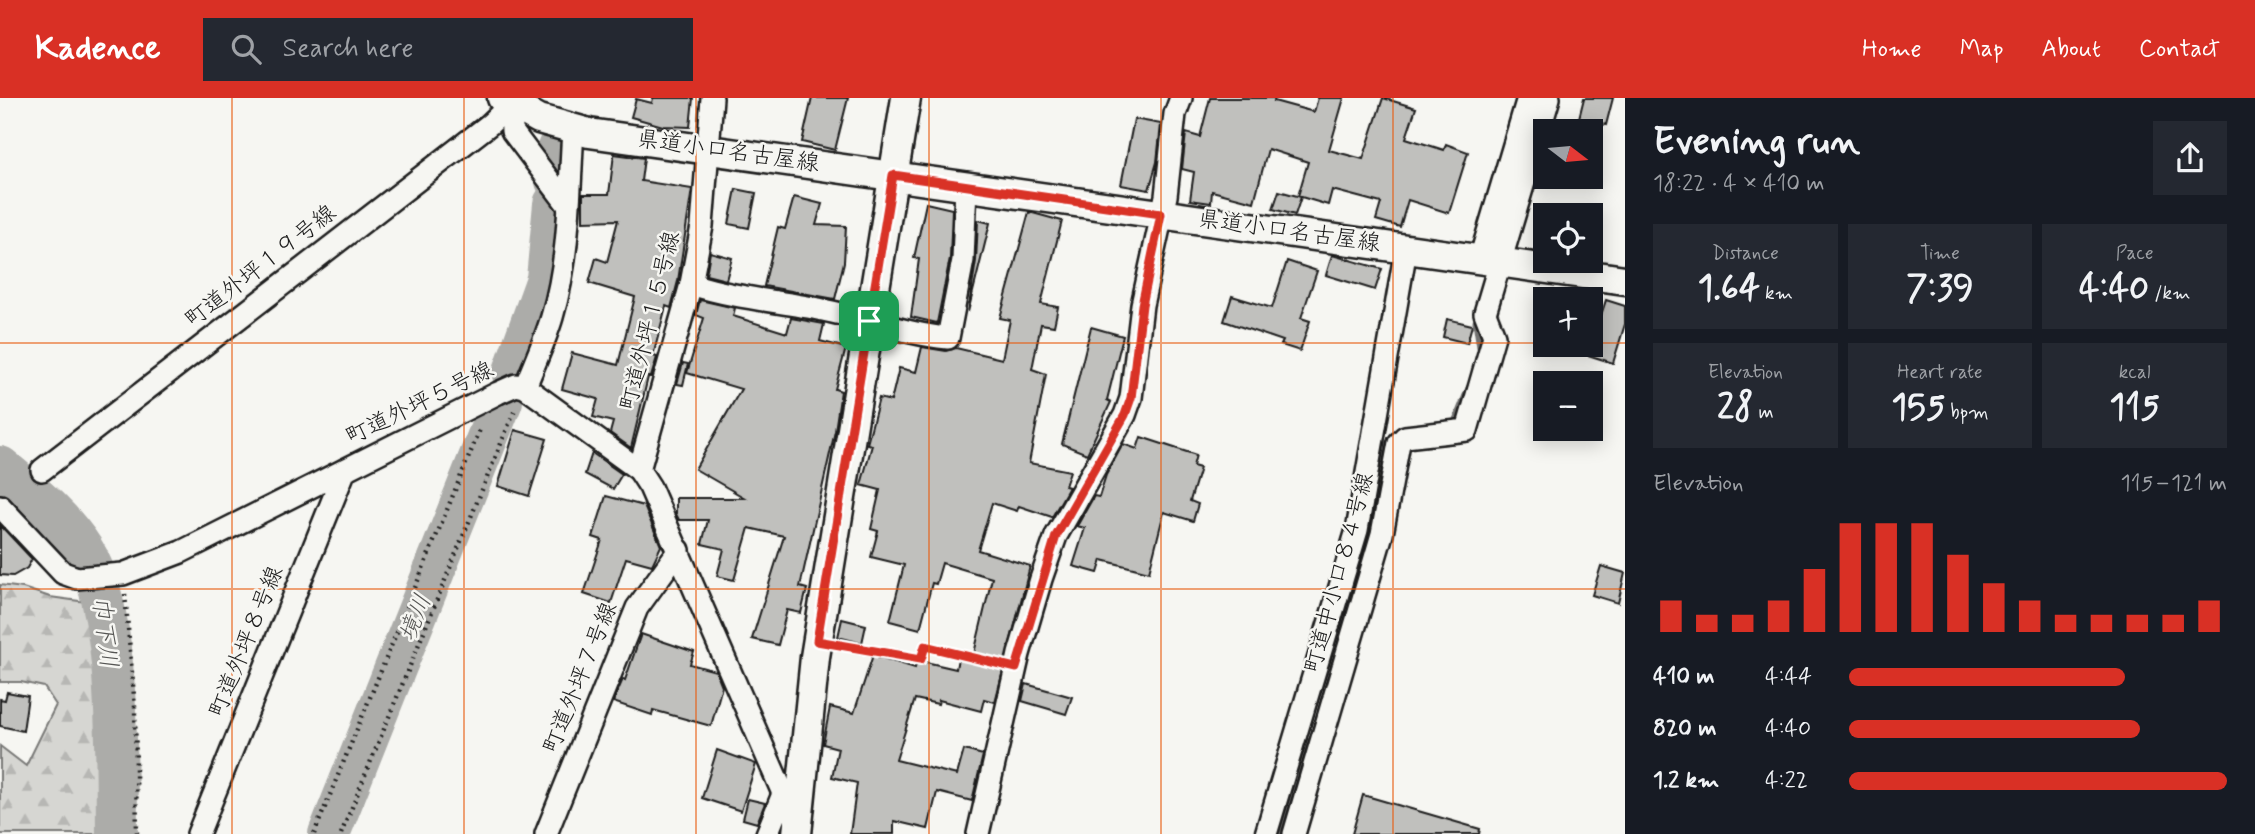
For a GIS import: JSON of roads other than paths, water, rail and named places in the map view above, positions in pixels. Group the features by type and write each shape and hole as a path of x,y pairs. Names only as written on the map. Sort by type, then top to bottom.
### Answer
{"main road":[{"path":"793,812 817,641 906,98"},
{"name":"県道小口名古屋線","path":"507,101 563,127 1625,280"}],"street":[{"name":"町道外坪１５号線","path":"639,470 691,284 702,226 712,98"},
{"path":"978,834 1016,668 1056,536 1125,415 1131,398 1142,305 1166,197 1175,114 1181,98"},
{"path":"1490,261 1528,98"},
{"name":"町道中小口８４号線","path":"1294,834 1382,534 1399,443 1405,436 1467,430 1494,336 1485,313 1490,261 1549,98"},
{"path":"507,101 512,131 560,195"},
{"name":"町道外坪１９号線","path":"42,470 490,124 507,101"},
{"path":"506,391 552,317 565,249 560,195 563,127"},
{"path":"691,284 712,291 869,321 918,335 948,338 963,260 966,186"},
{"path":"1266,834 1357,530 1406,249"},
{"name":"町道外坪５号線","path":"0,506 59,570 77,578 118,574 181,552 506,391 639,470 660,504 793,812"},
{"name":"町道外坪８号線","path":"198,834 345,470"},
{"name":"町道外坪７号線","path":"546,834 637,608 679,550"},
{"path":"767,834 793,812"}],"waterway":[{"name":"境川","path":"556,181 558,148"},
{"name":"境川","path":"513,374 547,279 554,204"},
{"path":"1479,310 1476,322 1481,353"},
{"path":"1453,427 1469,388"},
{"name":"境川","path":"329,834 502,401"},
{"path":"1375,515 1383,449 1394,437"},
{"name":"巾下川","path":"0,467 45,505 75,538 95,576 104,609 114,687 117,834"},
{"path":"1282,834 1310,741"}]}
